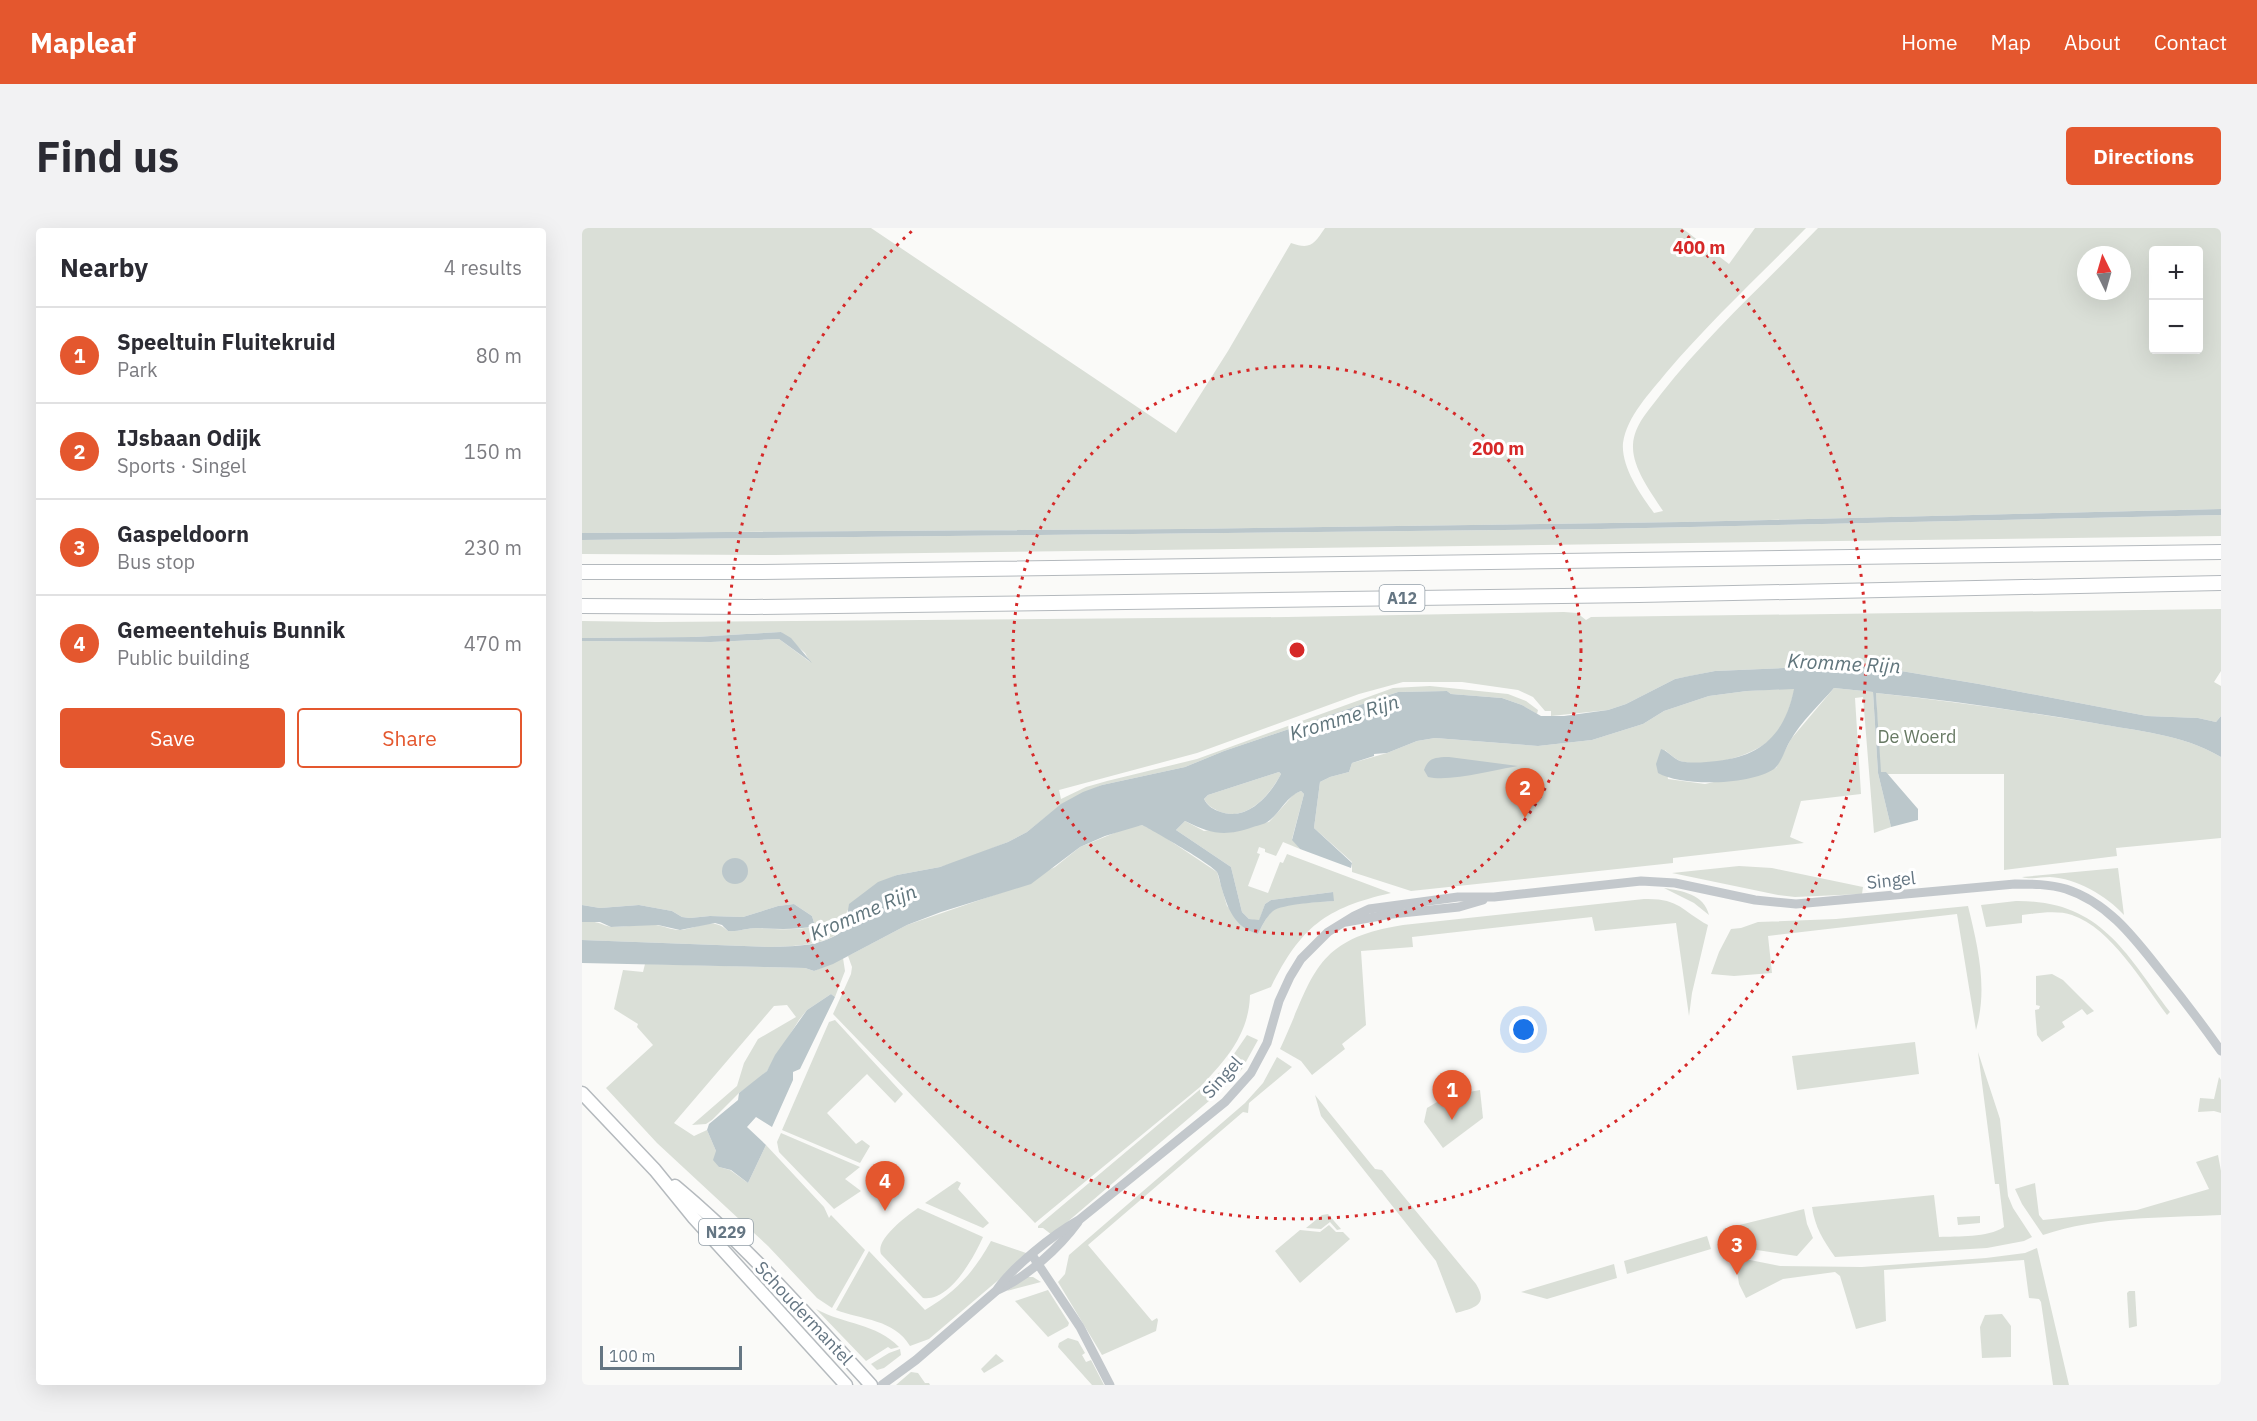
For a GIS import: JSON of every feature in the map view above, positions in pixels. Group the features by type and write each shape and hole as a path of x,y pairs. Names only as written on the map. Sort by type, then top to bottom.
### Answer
{"highway":[{"name":"A12","path":"582,572 744,572 2221,552"},
{"name":"A12","path":"582,606 754,607 1628,595 2221,583"}],"main road":[{"name":"Schoudermantel","path":"582,1093 655,1170 694,1218 846,1385"},
{"name":"Schoudermantel","path":"655,1170 699,1206 740,1246 871,1385"}],"street":[{"name":"Singel","path":"882,1385 996,1291 1011,1284 1065,1228 1079,1220 1225,1102 1251,1073 1267,1043 1279,1001 1290,977 1312,947 1328,932 1344,922 1377,907 1458,897 1494,897 1652,881 1692,885 1766,902 1808,904 1996,885 2048,885 2085,897 2120,923 2185,1001 2221,1051"},
{"path":"1035,1259 1080,1327 1110,1385"}],"green space":[{"path":"582,228 871,228 1176,433 1228,351 1291,243 1308,246 1325,228 1682,228 1729,264 1755,228 1806,228 1682,354 1646,397 1629,423 1623,443 1625,462 1643,498 1654,513 1663,511 1643,480 1634,454 1634,438 1639,424 1698,350 1818,228 2221,228 2221,509 1682,522 1183,529 582,533"},
{"path":"2221,515 2221,536 775,555 582,554 582,540 1601,529"},
{"path":"2221,609 2221,671 2214,682 2221,686 2221,716 2216,722 2198,718 2147,716 1979,684 1871,666 1851,665 1715,671 1675,679 1626,704 1608,710 1551,716 1551,711 1545,711 1533,697 1518,690 1462,682 1403,682 1359,694 1197,753 1059,790 1061,799 1086,787 1197,759 1393,688 1430,686 1508,694 1526,701 1538,710 1537,714 1522,705 1502,698 1451,694 1447,691 1398,692 1224,751 1185,767 1102,785 1062,804 1027,832 1008,842 960,861 897,875 878,884 847,911 845,929 819,942 771,947 582,940 582,922 587,921 610,927 656,925 679,930 710,923 722,926 728,931 815,926 812,916 794,904 778,906 743,917 690,918 682,917 672,911 639,905 600,908 582,905 582,641 711,642 779,639 810,662 805,653 781,632 694,637 582,638 582,621 1287,617 1564,612 1577,613 1586,620 1591,617"},
{"path":"1795,688 1782,725 1767,742 1744,755 1717,762 1680,761 1665,750 1668,779 1705,784 1776,768 1791,739 1834,688 1873,692 1878,773 1891,827 1874,833 1863,697 1855,698 1861,794 1801,801 1790,837 1804,843 1673,858 1673,863 1411,891 1352,872 1352,862 1314,828 1320,782 1349,772 1352,763 1417,741 1435,738 1538,746 1592,740 1643,724 1664,711 1709,696"},
{"name":"De Woerd","path":"1876,693 2012,710 2143,731 2175,738 2206,749 2221,757 2221,838 2116,848 2117,856 2004,870 2004,774 1880,774"},
{"path":"1279,772 1281,774 1270,791 1256,805 1247,810 1228,814 1218,811 1204,799 1208,795"},
{"path":"1301,791 1304,794 1292,839 1300,849 1283,842 1276,856 1259,847 1257,853 1260,854 1248,886 1268,893 1280,862 1283,863 1287,854 1391,893 1368,899 1332,914 1305,935 1293,949 1271,987 1250,995 1249,1009 1241,1034 1210,1077 1035,1223 833,1014 851,974 852,967 848,956 907,925 1003,892 1055,867 1080,847 1129,827 1142,825 1157,832 1217,872 1227,906 1258,934 1274,909 1294,904 1333,901 1333,892 1271,900 1265,904 1259,921 1249,919 1242,912 1231,867 1176,830 1185,821 1204,831 1269,822 1294,794"},
{"path":"1739,866 1772,868 1863,887 1862,894 1795,897 1672,873"},
{"path":"2118,868 2124,915 2109,901 2080,884 2060,878 2022,877"},
{"path":"1664,888 1685,892 1697,898 1709,915 1694,903"},
{"path":"1644,899 1673,903 1708,925 1689,1016 1676,923 1595,931 1592,917 1412,937 1413,947 1361,951 1366,1025 1342,1044 1345,1049 1312,1075 1301,1061 1280,1049 1310,981 1320,965 1333,951 1351,940 1373,931 1403,925"},
{"path":"2016,901 2045,903 2069,909 2090,920 2124,950 2170,1012 2167,1015 2113,944 2086,922 2072,915 2054,912 2022,915 2022,923 1986,927 1981,905"},
{"path":"1968,906 1978,952 1981,983 1980,1014 1976,1030 1957,914 1768,936 1772,973 1734,976 1711,974 1731,929 1758,922 1836,919"},
{"path":"843,958 845,971 835,997 831,994 807,1010 760,1078 739,1093 712,1120 706,1124 692,1125 737,1086 744,1063 758,1039 796,1017 787,1005 774,1006 674,1123 694,1136 707,1130 716,1151 719,1167 730,1170 748,1183 766,1145 824,1207 829,1218 831,1215 865,1250 832,1308 817,1298 768,1246 657,1143 606,1088 653,1045 637,1027 638,1024 614,1009 623,970 643,972 645,964 805,968 814,971"},
{"path":"2052,974 2063,980 2094,1011 2087,1015 2082,1009 2062,1022 2065,1027 2042,1042 2037,1035 2035,1010 2040,1006 2036,1005 2036,976"},
{"path":"835,1020 903,1094 895,1103 867,1074 827,1113 856,1144 862,1140 870,1146 860,1163 782,1130 829,1022"},
{"path":"1247,1035 1258,1040 1242,1069 1223,1089 1052,1235 1043,1228 1038,1228 1210,1081 1225,1067"},
{"path":"1915,1042 1919,1074 1797,1090 1792,1056"},
{"path":"1978,1052 2000,1119 2008,1196 2032,1237 2024,1241 1987,1248 1835,1257 1820,1233 1812,1207 1934,1195 1939,1237 1981,1235 2004,1227 1999,1184 1995,1184"},
{"path":"1277,1057 1292,1067 1249,1103 1248,1113 1243,1112 1088,1245 1152,1321 1157,1318 1158,1320 1156,1331 1102,1355 1058,1282 1065,1274 1069,1255 1245,1103 1263,1083"},
{"path":"2219,1077 2221,1080 2221,1113 2198,1112 2200,1098 2214,1099"},
{"path":"1480,1090 1483,1118 1443,1148 1424,1122 1427,1108 1447,1096"},
{"path":"1315,1095 1375,1169 1382,1170 1476,1284 1481,1297 1478,1304 1456,1313 1436,1261 1321,1116"},
{"path":"781,1133 860,1167 845,1179 861,1191 834,1209 779,1152 777,1142"},
{"path":"2218,1155 2221,1171 2221,1215 2108,1221 2043,1235 2022,1204 2015,1189 2035,1183 2039,1215 2043,1220 2137,1210 2209,1189 2196,1162"},
{"path":"957,1181 961,1183 958,1189 989,1223 983,1228 925,1203"},
{"path":"918,1208 983,1237 974,1256 960,1276 942,1293 933,1297 923,1298 881,1254 880,1248 887,1235"},
{"path":"1804,1209 1813,1238 1797,1256 1730,1246 1723,1229"},
{"path":"1328,1214 1341,1229 1337,1230 1330,1222 1321,1229 1306,1228 1322,1215"},
{"path":"1980,1216 1980,1223 1958,1225 1957,1217"},
{"path":"1329,1225 1336,1232 1343,1232 1350,1239 1300,1283 1275,1251 1300,1230 1320,1232"},
{"path":"1707,1236 1711,1249 1627,1274 1624,1261"},
{"path":"991,1241 1029,1254 929,1339 910,1346 895,1330 886,1325 836,1310 869,1251 925,1310 946,1296 963,1280 978,1263"},
{"path":"2037,1248 2069,1385 2053,1385 2041,1302 2039,1299 2029,1298 2024,1260 1884,1270 1886,1321 1856,1329 1840,1276 1835,1272 1783,1279 1746,1298 1739,1284 1735,1257 1780,1266 1862,1267 1986,1258 2025,1253"},
{"path":"1614,1264 1617,1278 1547,1299 1521,1292"},
{"path":"1027,1277 1033,1277 1041,1282 1007,1291"},
{"path":"1048,1290 1069,1323 1068,1326 1048,1337 1015,1301"},
{"path":"2135,1291 2137,1326 2129,1328 2127,1293"},
{"path":"816,1309 880,1333 899,1347 891,1349 888,1347 866,1361"},
{"path":"2002,1314 2011,1326 2011,1357 1982,1358 1980,1327 1985,1315"},
{"path":"1068,1338 1078,1341 1085,1353 1082,1355 1086,1362 1091,1360 1104,1385 1092,1385 1058,1347 1059,1343"},
{"path":"900,1349 901,1355 884,1368 877,1370 871,1364 889,1353"},
{"path":"996,1354 1004,1361 984,1373 981,1369"},
{"path":"911,1372 918,1373 925,1383 930,1385 896,1385"}],"water":[{"path":"2221,509 2221,515 1601,529 582,540 582,533 1183,529 1682,522"},
{"path":"781,632 791,638 812,663 779,639 711,642 582,641 582,638 694,637"},
{"name":"Kromme Rijn","path":"1871,666 2147,716 2198,718 2216,722 2221,716 2221,757 2191,743 2143,731 1985,706 1876,693 1881,772 1886,772 1918,809 1918,820 1891,827 1878,773 1873,692 1834,688 1799,727 1774,769 1750,778 1716,782 1683,781 1658,773 1656,764 1661,749 1680,761 1708,762 1747,754 1769,740 1785,718 1794,689 1747,691 1709,696 1664,711 1643,724 1592,740 1538,746 1435,738 1417,741 1352,763 1349,772 1320,782 1314,828 1352,863 1351,868 1300,849 1292,840 1304,794 1301,791 1292,796 1268,821 1243,830 1218,833 1185,821 1176,830 1231,867 1242,912 1249,919 1259,920 1265,904 1271,900 1333,892 1334,901 1293,905 1273,911 1258,934 1243,927 1233,916 1217,872 1213,868 1142,825 1105,836 1080,847 1031,884 907,925 833,964 814,971 805,968 582,963 582,940 771,947 800,946 819,942 845,929 849,904 878,882 897,875 940,867 1008,842 1027,832 1061,804 1083,792 1102,785 1185,767 1224,751 1398,692 1447,691 1451,694 1502,698 1522,705 1541,716 1564,716 1608,710 1626,704 1675,679 1715,671","holes":["1279,772 1281,774 1256,806 1238,814 1218,811 1204,799 1208,795"]},
{"path":"1444,757 1518,766 1460,777 1428,777 1424,770 1427,763"},
{"path":"735,858 744,862 748,871 744,880 735,884 726,880 722,871 726,862"},
{"path":"794,904 812,916 815,926 728,931 722,925 715,923 680,930 658,925 611,927 600,922 582,922 582,905 600,908 639,905 672,911 682,917 690,918 743,917 778,906"},
{"path":"831,994 835,997 800,1069 793,1072 793,1080 772,1127 756,1117 747,1127 766,1145 748,1183 731,1170 719,1167 713,1160 716,1151 707,1130 709,1124 738,1100 739,1093 767,1071 775,1055 807,1010"}],"place":[{"name":"IJsbaan Odijk","path":"1525,818"},
{"name":"Speeltuin Fluitekruid","path":"1452,1120"},
{"name":"Gemeentehuis Bunnik","path":"885,1211"},
{"name":"Gaspeldoorn","path":"1737,1275"}]}
